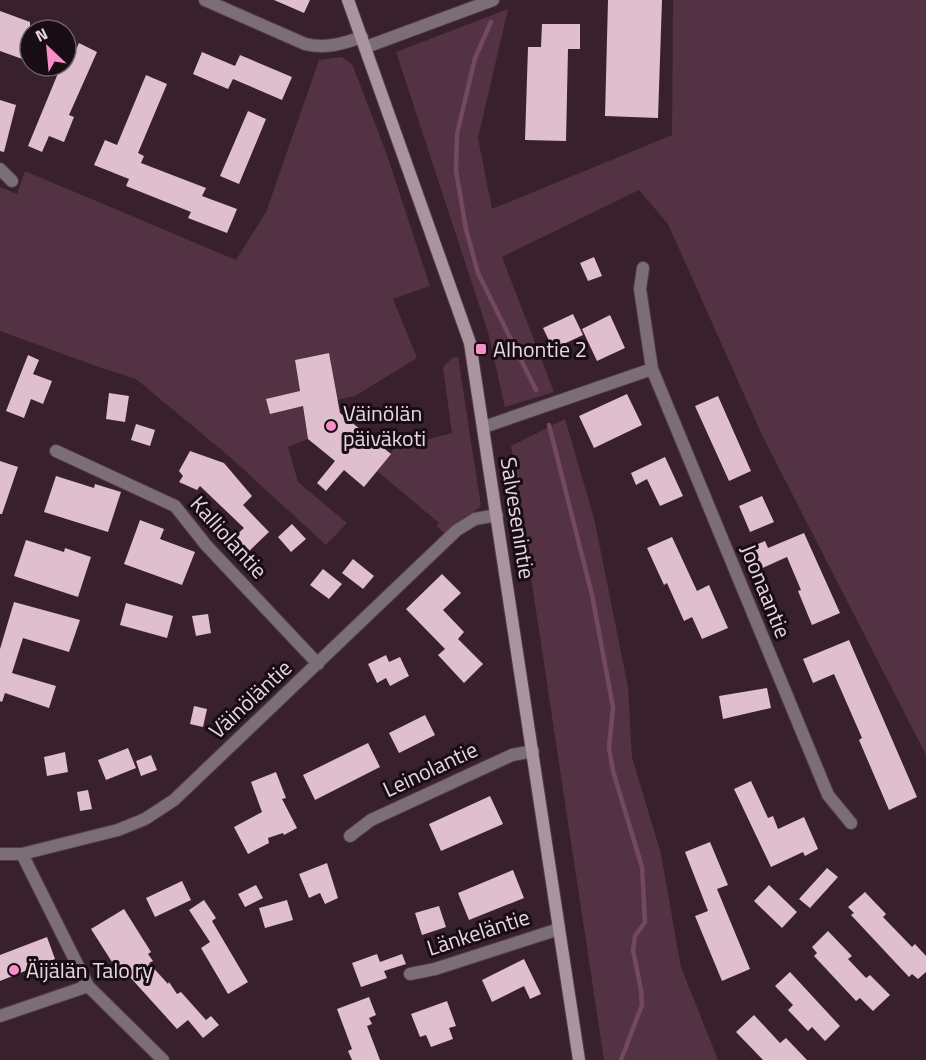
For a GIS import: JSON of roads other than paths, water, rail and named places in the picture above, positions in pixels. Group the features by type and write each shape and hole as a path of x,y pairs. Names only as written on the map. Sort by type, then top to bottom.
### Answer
{"street":[{"name":"Salvesenintie","path":"348,0 470,343 579,1060"},
{"path":"209,2 316,47 364,42 493,0"},
{"path":"0,169 12,181"},
{"name":"Joonaantie","path":"643,267 640,289 652,369 828,795 851,824"},
{"path":"484,428 652,369"},
{"name":"Kalliolantie","path":"56,451 175,506 206,545 318,664"},
{"name":"Väinöläntie","path":"0,854 22,854 118,830 145,819 174,800 457,530 475,519 497,515"},
{"name":"Leinolantie","path":"350,836 371,820 512,755 533,751"},
{"path":"22,854 88,986 163,1060"},
{"name":"Länkeläntie","path":"410,974 435,969 559,929"},
{"path":"0,1016 88,986"}],"waterway":[{"path":"491,22 475,58 457,134 456,171 466,229 478,273 536,390"},
{"path":"549,425 592,595 613,707 609,748 613,771 642,867 645,922 635,936 633,950 642,1005 621,1060"}],"place":[{"name":"Alhontie 2","path":"481,349"},
{"name":"Väinölän päiväkoti","path":"331,426"},
{"name":"Äijälän Talo ry","path":"14,970"}]}
